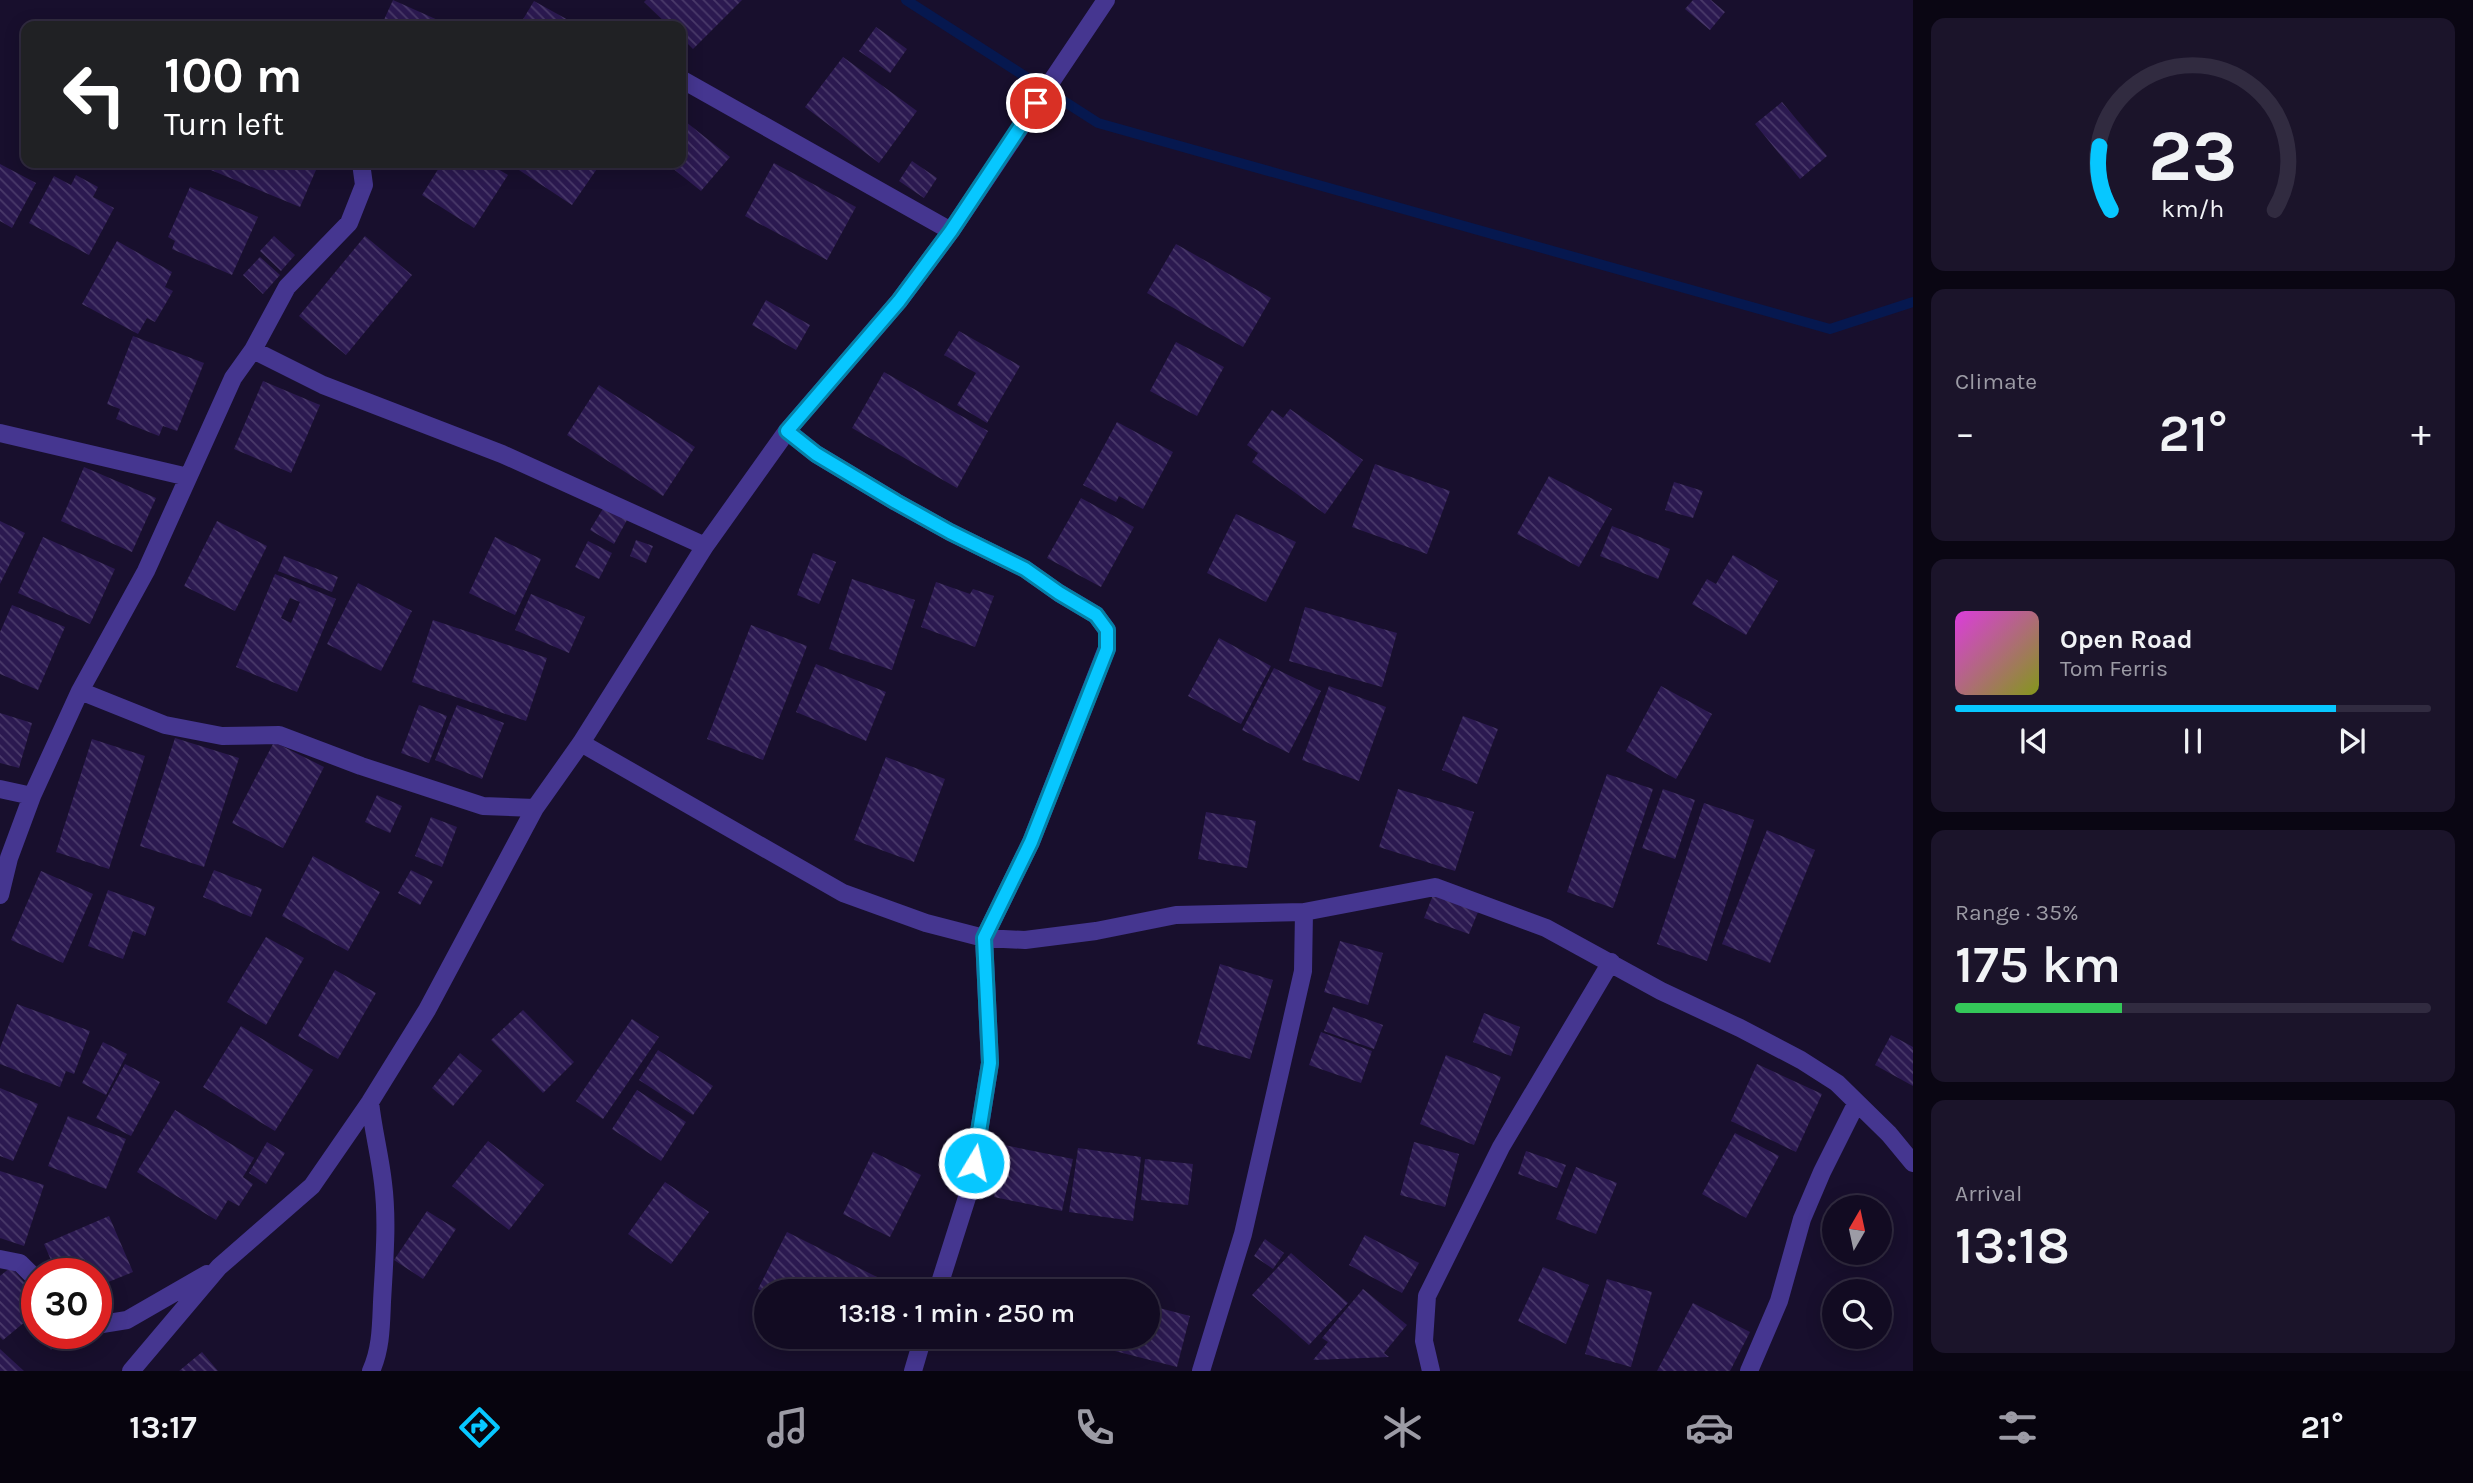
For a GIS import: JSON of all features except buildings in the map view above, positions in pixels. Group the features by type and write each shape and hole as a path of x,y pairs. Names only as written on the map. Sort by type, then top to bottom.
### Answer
{"street":[{"path":"131,1371 219,1267 312,1186 370,1102 440,986 535,808 581,743 705,546 787,431 899,301 951,231 1106,0"},
{"path":"686,82 951,231"},
{"path":"0,895 9,858 32,796 80,691 146,571 233,378 253,350 287,287 348,223 364,185 362,168"},
{"path":"253,350 323,385 502,454 705,546"},
{"path":"787,431 816,454 896,502 1025,569 1096,615 1107,630 1107,649 1036,830 984,938 990,1063 970,1188 941,1279"},
{"path":"0,433 188,477"},
{"path":"80,691 165,725 222,736 279,735 361,766 483,806 535,808"},
{"path":"581,743 843,893 926,923 984,938 1037,938 1096,931 1176,915 1304,912 1435,887 1546,929 1661,991 1801,1060 1837,1083 1913,1163"},
{"path":"0,789 32,796"},
{"path":"1201,1371 1243,1234 1303,971 1304,912"},
{"path":"1431,1371 1424,1341 1427,1296 1502,1147 1611,962"},
{"path":"370,1102 383,1184 385,1252 380,1334 371,1371"},
{"path":"1749,1371 1779,1301 1802,1219 1856,1104"},
{"path":"0,1259 21,1264"},
{"path":"112,1322 127,1320 219,1267"},
{"path":"912,1371 919,1349"}],"waterway":[{"path":"906,0 1098,123 1830,329 1913,302"}],"route":[{"path":"974,1163 990,1063 984,938 1031,842 1107,649 1107,630 1096,615 1025,569 896,502 816,454 787,431 899,301 951,231 1036,103"}]}
